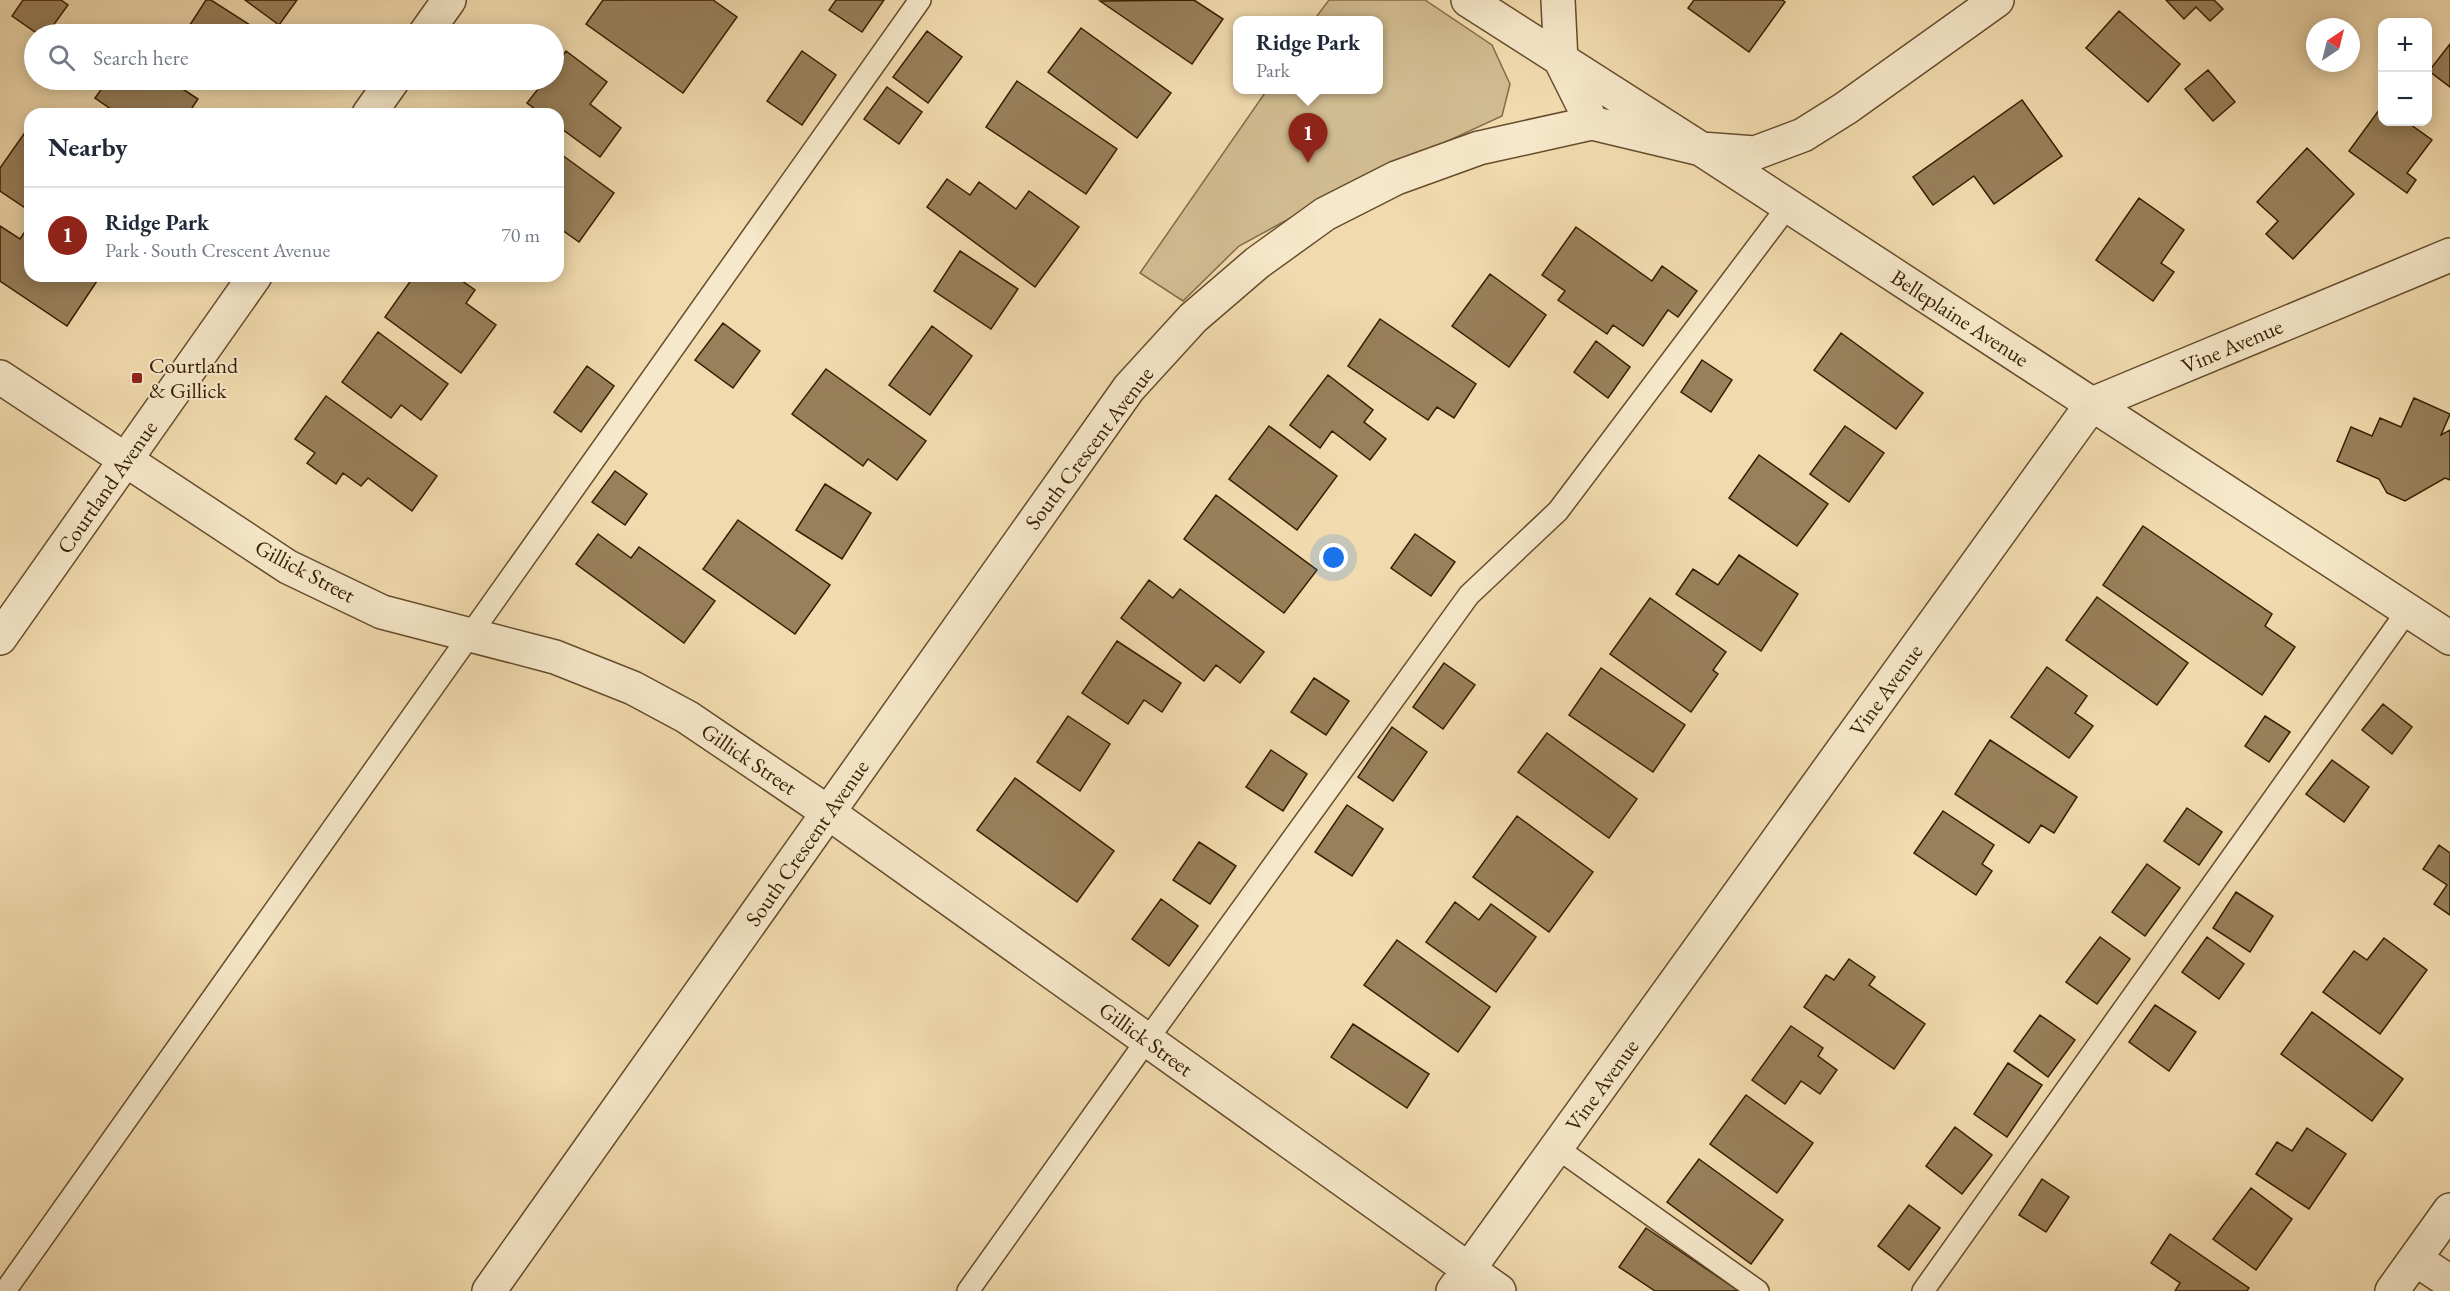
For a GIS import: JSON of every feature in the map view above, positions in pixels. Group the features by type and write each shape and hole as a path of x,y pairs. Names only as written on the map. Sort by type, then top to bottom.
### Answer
{"street":[{"path":"432,24 449,0"},
{"name":"Belleplaine Avenue","path":"1468,0 1701,149 2450,638"},
{"path":"1558,0 1561,61 1592,123"},
{"name":"South Crescent Avenue","path":"489,1291 1129,388 1193,318 1257,263 1326,214 1396,178 1479,148 1592,123 1701,149 1755,153 1803,135 1846,108 1997,0"},
{"path":"373,108 386,90"},
{"name":"Vine Avenue","path":"1461,1280 2092,404 2450,255"},
{"name":"Courtland Avenue","path":"0,638 251,282"},
{"name":"Gillick Street","path":"0,378 288,567 382,612 471,633 555,657 633,688 687,717 829,813 1147,1040 1461,1280 1499,1291"},
{"path":"2392,1291 2450,1210"},
{"path":"2415,1259 2450,1282"}],"lane":[{"path":"5,1291 920,0"},
{"path":"968,1291 1469,595 1558,511 1788,206"},
{"path":"1923,1291 2408,610"},
{"path":"1557,1148 1758,1291"}],"shaded area":[{"path":"1329,0 1425,0 1492,45 1510,84 1502,116 1344,189 1239,246 1183,301 1140,273 1264,94 1383,94 1383,16 1317,16"}],"building":[{"path":"23,0 61,0 68,5 54,24 24,24 12,16"},
{"path":"206,0 211,0 248,24 190,24"},
{"path":"245,0 297,0 278,24"},
{"path":"603,0 713,0 737,17 683,93 586,24"},
{"path":"836,0 884,0 862,32 829,10"},
{"path":"1194,0 1223,19 1192,64 1100,1"},
{"path":"1694,0 1782,0 1785,2 1749,52 1688,8"},
{"path":"2166,0 2214,0 2223,9 2210,21 2196,7 2184,19"},
{"path":"2119,11 2180,64 2148,102 2086,48"},
{"path":"1081,28 1171,93 1137,138 1048,72"},
{"path":"927,31 962,57 928,103 893,77"},
{"path":"2450,44 2450,87 2432,73 2432,67"},
{"path":"566,51 607,82 590,104 621,128 600,157 564,130 564,108 534,108 527,103 537,90 564,90 564,54"},
{"path":"802,51 836,75 802,125 767,101"},
{"path":"2208,70 2235,102 2213,121 2185,89"},
{"path":"1017,81 1117,149 1086,194 986,127"},
{"path":"887,87 922,112 899,144 864,119"},
{"path":"101,90 184,90 198,99 192,108 109,108 95,98"},
{"path":"2022,100 2062,156 1994,204 1974,176 1933,205 1913,177"},
{"path":"2378,111 2378,126 2413,126 2432,140 2407,173 2416,180 2407,193 2349,151"},
{"path":"24,134 24,207 0,191 0,168"},
{"path":"2307,148 2354,194 2293,259 2266,234 2278,221 2257,202"},
{"path":"564,156 614,193 579,242 564,231"},
{"path":"947,179 970,195 979,182 1016,209 1029,191 1079,227 1035,287 927,207"},
{"path":"2139,198 2184,230 2161,263 2174,272 2153,301 2096,260"},
{"path":"0,226 20,239 24,233 24,282 96,282 67,326 0,281"},
{"path":"1576,227 1652,281 1662,266 1697,291 1678,317 1668,310 1643,346 1613,325 1607,334 1558,300 1565,291 1542,275"},
{"path":"960,251 1018,289 991,329 934,291"},
{"path":"1490,274 1546,315 1509,367 1452,326"},
{"path":"410,282 464,282 475,290 466,303 496,325 461,373 385,317"},
{"path":"1380,319 1476,384 1454,418 1437,407 1428,420 1348,366"},
{"path":"723,323 760,351 733,388 695,360"},
{"path":"932,326 972,356 930,415 889,385"},
{"path":"378,332 448,384 421,420 401,405 391,418 342,382"},
{"path":"1841,333 1923,393 1896,429 1814,370"},
{"path":"1596,341 1630,367 1608,398 1574,372"},
{"path":"1702,360 1732,380 1711,412 1681,392"},
{"path":"587,366 614,386 581,432 554,412"},
{"path":"826,369 926,441 897,480 868,459 863,466 792,414"},
{"path":"1328,375 1373,410 1364,422 1386,439 1370,460 1332,431 1320,448 1290,425"},
{"path":"326,396 437,476 412,511 368,478 361,486 343,473 336,484 307,463 315,453 295,439"},
{"path":"2414,398 2450,414 2441,435 2450,430 2450,480 2445,478 2405,501 2387,493 2379,479 2337,461 2351,427 2372,436 2380,418 2401,427"},
{"path":"1269,426 1337,476 1297,530 1229,479"},
{"path":"1845,426 1884,453 1849,502 1810,474"},
{"path":"1759,455 1828,504 1797,546 1729,498"},
{"path":"615,471 647,494 625,525 592,502"},
{"path":"825,484 871,513 842,559 796,530"},
{"path":"1216,495 1317,570 1284,613 1184,539"},
{"path":"738,520 830,585 795,634 703,569"},
{"path":"2143,526 2272,614 2265,626 2295,647 2262,695 2103,585"},
{"path":"598,534 631,558 639,547 715,601 684,643 576,564"},
{"path":"1415,534 1455,562 1431,596 1391,568"},
{"path":"1739,555 1798,594 1761,651 1676,594 1693,569 1718,585"},
{"path":"1149,580 1173,598 1180,589 1264,652 1240,683 1216,665 1204,681 1121,618"},
{"path":"2097,597 2188,663 2157,705 2066,640"},
{"path":"1650,598 1726,652 1713,670 1718,674 1691,712 1610,654"},
{"path":"1117,641 1181,683 1162,712 1144,700 1128,724 1082,693"},
{"path":"1444,663 1475,685 1443,729 1413,707"},
{"path":"2047,667 2087,696 2075,713 2093,726 2069,758 2011,717"},
{"path":"1601,668 1685,725 1653,772 1569,715"},
{"path":"1314,678 1349,701 1326,735 1291,712"},
{"path":"2383,704 2412,727 2392,754 2362,730"},
{"path":"1068,716 1110,744 1080,791 1037,762"},
{"path":"2265,716 2290,732 2269,762 2245,746"},
{"path":"1392,727 1427,752 1393,801 1358,777"},
{"path":"1547,733 1637,799 1609,838 1518,772"},
{"path":"1990,740 2077,797 2054,833 2041,825 2029,843 1955,794"},
{"path":"1271,750 1307,774 1283,811 1246,787"},
{"path":"2332,760 2369,787 2344,822 2306,794"},
{"path":"1015,778 1114,851 1077,902 977,830"},
{"path":"1347,805 1383,829 1352,876 1315,852"},
{"path":"2187,808 2222,832 2199,865 2164,841"},
{"path":"1943,811 1994,845 1982,864 1992,871 1976,895 1914,853"},
{"path":"1517,816 1593,872 1549,932 1473,877"},
{"path":"1199,842 1236,866 1210,904 1173,880"},
{"path":"2439,845 2450,853 2450,915 2434,904 2447,885 2423,869"},
{"path":"2147,864 2180,888 2145,936 2112,912"},
{"path":"2236,892 2273,916 2250,952 2213,928"},
{"path":"1161,899 1198,926 1169,966 1132,939"},
{"path":"1455,902 1479,920 1491,904 1536,937 1496,992 1426,942"},
{"path":"2100,937 2130,959 2097,1004 2066,982"},
{"path":"2207,937 2244,964 2219,999 2182,972"},
{"path":"2384,938 2427,970 2380,1034 2323,992 2354,951 2367,960"},
{"path":"1397,940 1490,1007 1458,1052 1364,985"},
{"path":"1849,959 1875,977 1869,985 1925,1024 1894,1069 1804,1007 1826,975 1834,980"},
{"path":"2155,1005 2196,1032 2169,1071 2129,1042"},
{"path":"2312,1012 2403,1079 2372,1121 2281,1054"},
{"path":"2040,1015 2075,1040 2048,1077 2014,1051"},
{"path":"1353,1024 1429,1074 1407,1108 1331,1057"},
{"path":"1791,1026 1823,1048 1818,1056 1837,1070 1820,1094 1801,1081 1785,1104 1752,1080"},
{"path":"2008,1063 2042,1085 2007,1137 1974,1114"},
{"path":"1746,1095 1813,1143 1777,1193 1710,1144"},
{"path":"1955,1127 1992,1155 1962,1194 1926,1166"},
{"path":"2307,1128 2346,1154 2309,1209 2256,1174 2277,1142 2292,1151"},
{"path":"1699,1159 1783,1220 1751,1264 1667,1202"},
{"path":"2042,1179 2069,1197 2046,1232 2019,1215"},
{"path":"2251,1188 2292,1219 2256,1270 2213,1239"},
{"path":"1909,1205 1940,1228 1909,1270 1878,1246"},
{"path":"1646,1228 1739,1291 1655,1291 1619,1267"},
{"path":"2170,1234 2249,1288 2247,1291 2175,1291 2180,1283 2151,1263"}],"place":[{"name":"Ridge Park","path":"1308,163"},
{"name":"Courtland & Gillick","path":"137,378"}]}
